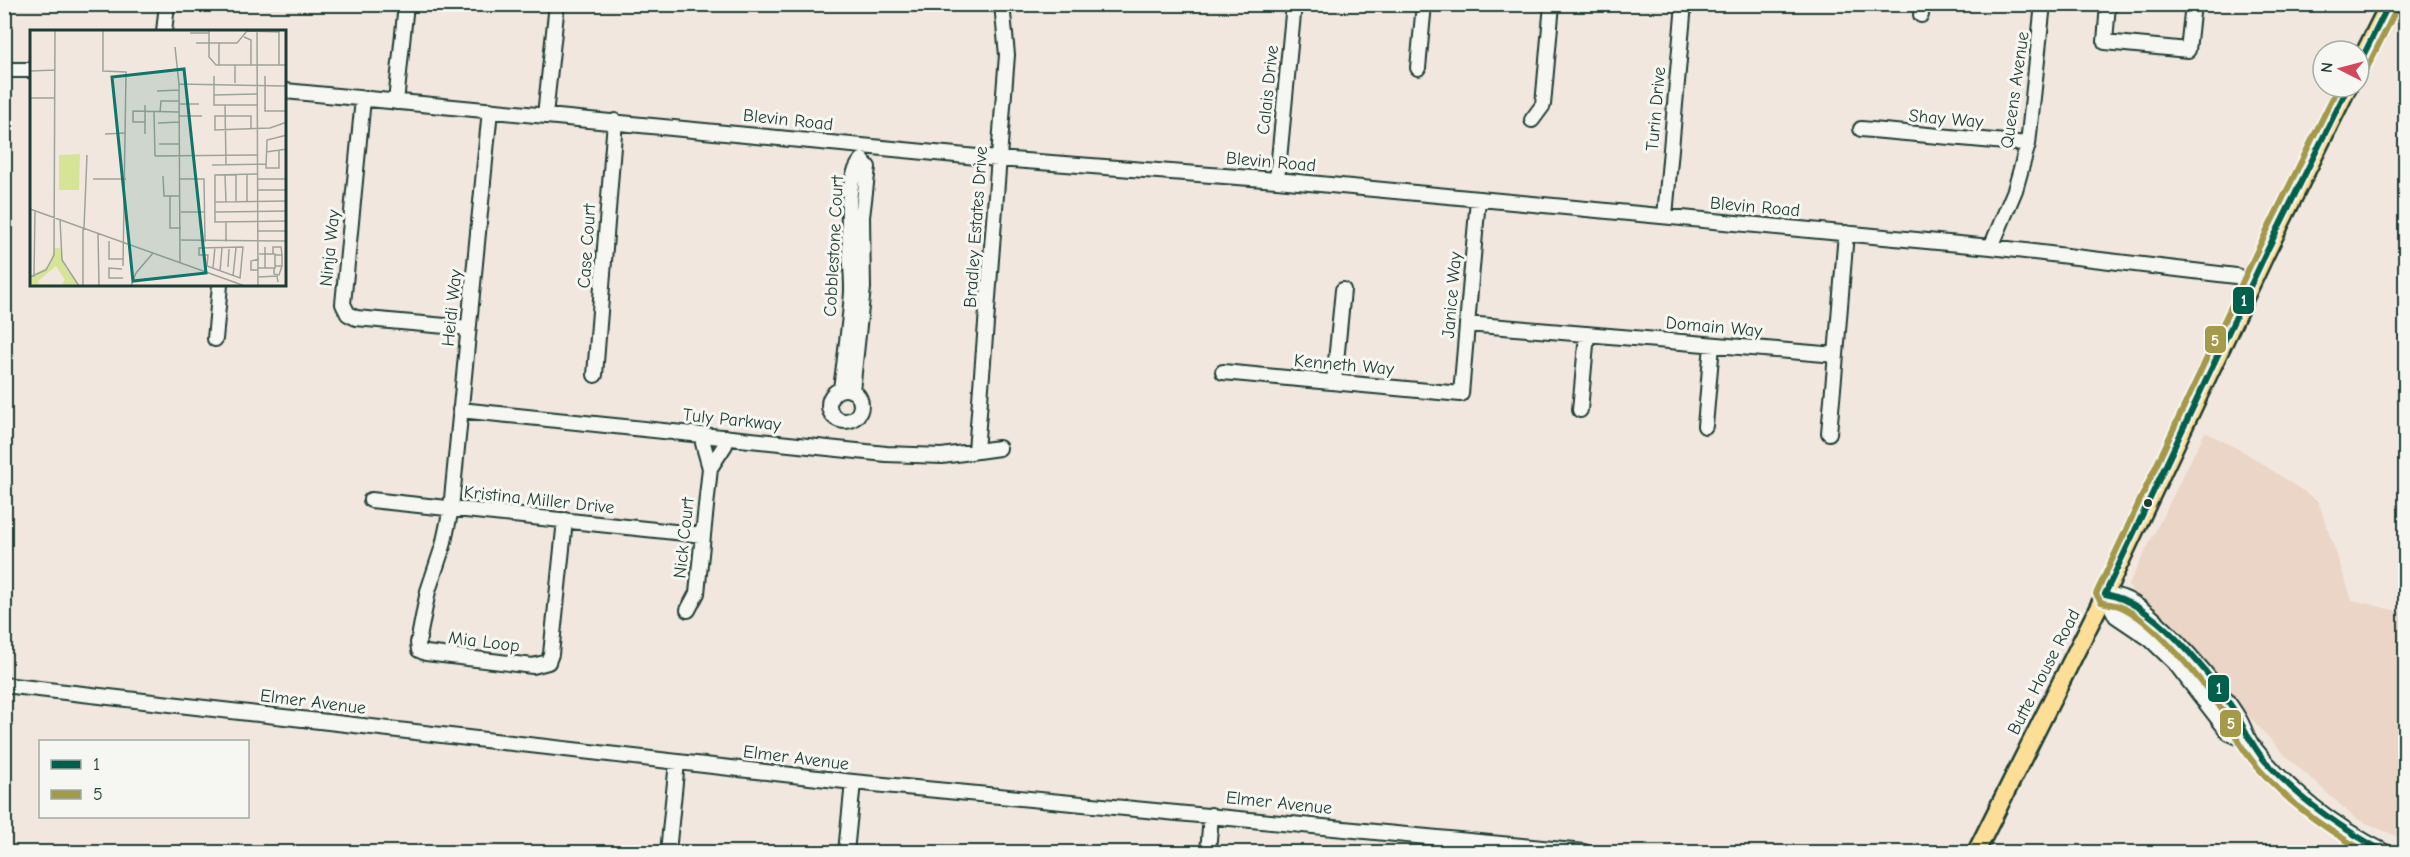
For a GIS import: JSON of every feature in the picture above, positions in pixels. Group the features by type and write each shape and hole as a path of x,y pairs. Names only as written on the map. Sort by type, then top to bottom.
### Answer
{"main road":[{"path":"2371,40 2389,4"},
{"name":"Butte House Road","path":"1976,852 2105,594 2342,99"}],"street":[{"path":"164,30 167,4"},
{"path":"396,102 406,4"},
{"path":"545,115 557,4"},
{"name":"Bradley Estates Drive","path":"976,451 1007,55 1002,4"},
{"name":"Calais Drive","path":"1277,180 1294,4"},
{"path":"1418,68 1424,4"},
{"path":"1533,120 1543,105 1552,4"},
{"name":"Turin Drive","path":"1665,216 1684,4"},
{"name":"Queens Avenue","path":"1990,247 2014,190 2028,144 2043,4"},
{"path":"2108,4 2105,42 2188,50 2193,4"},
{"path":"4,70 30,70"},
{"name":"Blevin Road","path":"286,92 615,121 998,159 1277,180 1846,233 1990,247 2236,276 2253,282"},
{"name":"Ninja Way","path":"363,99 343,304 348,314 356,318 468,328"},
{"name":"Heidi Way","path":"451,509 490,110"},
{"name":"Case Court","path":"595,375 615,121"},
{"name":"Shay Way","path":"1861,129 2028,144"},
{"name":"Cobblestone Court","path":"847,390 856,305 854,169 862,160 863,146"},
{"name":"Janice Way","path":"1461,394 1478,199"},
{"path":"1829,433 1846,233"},
{"path":"215,339 220,286"},
{"path":"1334,382 1343,290"},
{"name":"Domain Way","path":"1467,324 1836,355"},
{"path":"1581,410 1587,334"},
{"path":"1705,426 1712,345"},
{"name":"Kenneth Way","path":"1223,372 1461,394"},
{"name":"Tuly Parkway","path":"460,410 896,455 942,456 999,448"},
{"name":"Nick Court","path":"688,609 697,593 710,468 703,443 704,435"},
{"name":"Nick Court","path":"710,468 724,445 726,437"},
{"name":"Kristina Miller Drive","path":"371,501 703,536"},
{"name":"Mia Loop","path":"451,509 443,546 428,591 418,643 420,650 426,653 533,666 548,662 551,654 565,520"},
{"path":"2105,594 2131,603 2191,656 2240,720 2250,742 2301,796 2337,824 2385,852"},
{"name":"Elmer Avenue","path":"4,685 853,782 1584,852"},
{"path":"668,852 677,762"},
{"path":"846,852 853,782"},
{"path":"1208,852 1212,815"}],"shaded area":[{"path":"2205,432 2246,453 2318,501 2352,600 2405,613 2405,840 2355,818 2286,756 2128,586"}],"transit line":[{"name":"1","path":"2371,40 2389,4"},
{"name":"5","path":"2371,60 2397,8"},
{"name":"5","path":"2332,99 2257,251 2096,594 2101,602 2119,606 2133,613 2178,655 2218,704 2244,750 2269,780 2316,820 2367,852"},
{"name":"1","path":"2342,99 2265,255 2105,594 2123,600 2141,610 2159,623 2193,656 2232,707 2260,755 2292,788 2336,823 2385,852"}]}
